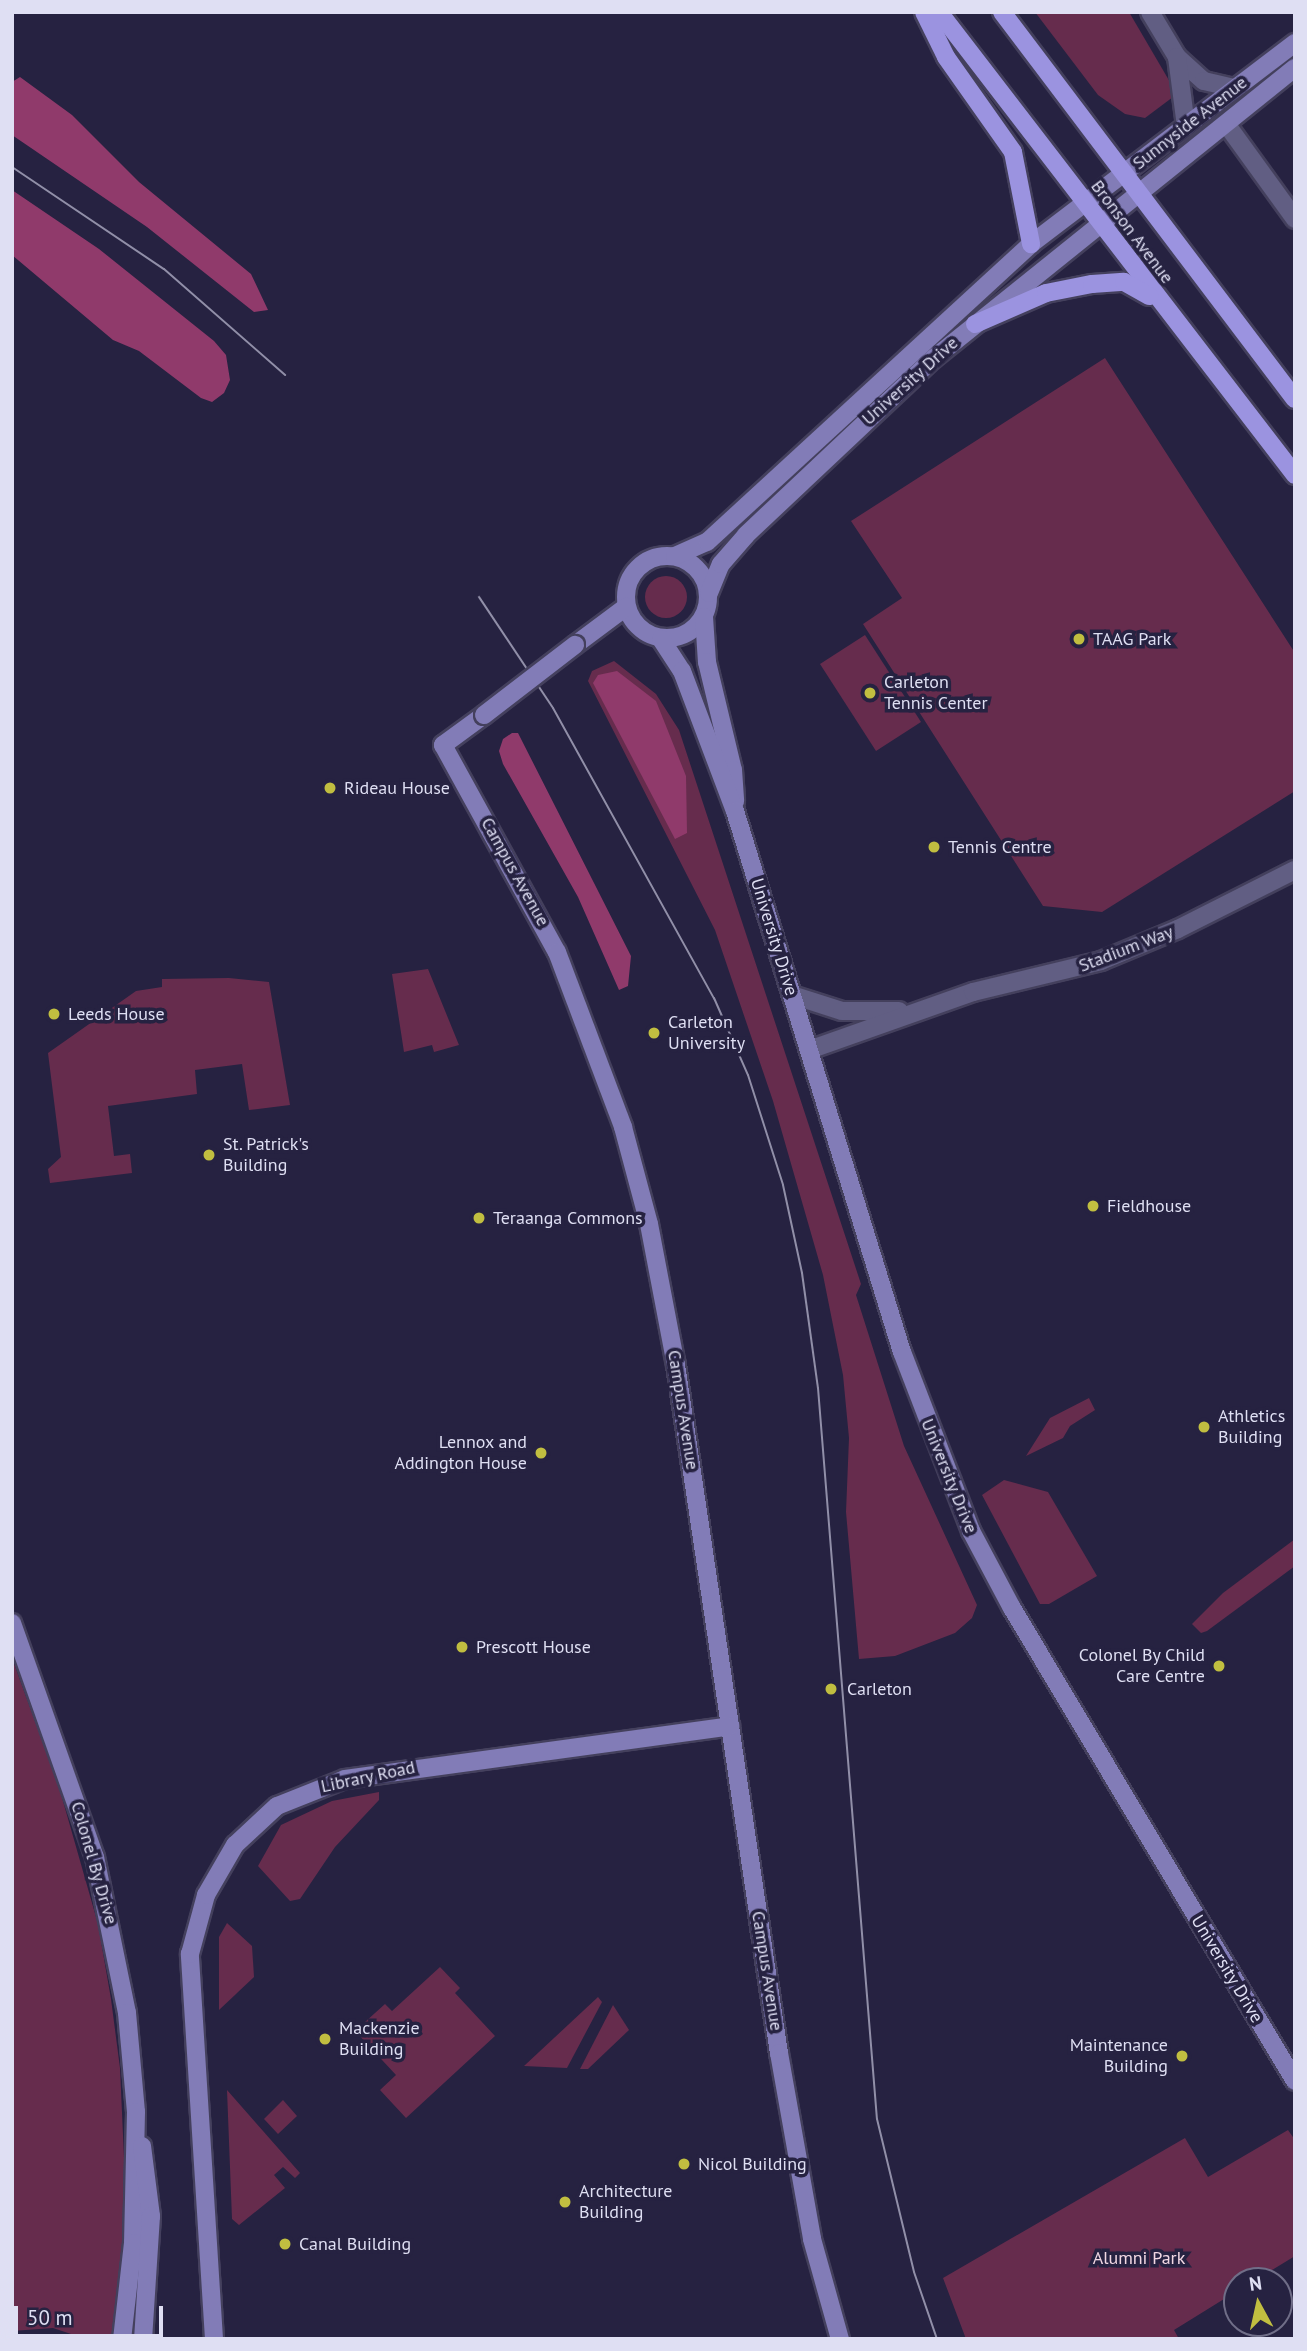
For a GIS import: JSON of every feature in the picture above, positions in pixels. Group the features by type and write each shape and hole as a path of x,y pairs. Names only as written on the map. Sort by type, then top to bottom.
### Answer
{"main road":[{"path":"924,12 951,66 1013,152 1031,244"},
{"name":"Bronson Avenue","path":"939,12 1161,305 1295,475"},
{"name":"Bronson Avenue","path":"1002,12 1295,399"},
{"path":"975,324 1046,293 1115,281 1133,285 1161,305"}],"street":[{"path":"1150,12 1177,57 1204,81 1234,88"},
{"name":"Sunnyside Avenue","path":"1084,202 1295,43"},
{"path":"1177,57 1186,126"},
{"name":"Sunnyside Avenue","path":"1139,195 1295,68"},
{"path":"1227,125 1295,219"},
{"name":"University Drive","path":"709,593 721,564 746,535 975,324 1139,195"},
{"name":"University Drive","path":"675,556 707,542 1031,244 1084,202"},
{"path":"662,556 675,556 698,570 709,593 704,617 685,635 660,639 639,628 626,607 626,588 638,567 662,556"},
{"name":"Campus Avenue","path":"626,607 443,745 557,952 631,1153 663,1290 812,2239 840,2339"},
{"name":"University Drive","path":"704,617 707,662 733,770 735,811"},
{"name":"University Drive","path":"660,639 682,671 735,811 916,1393 971,1531 1012,1608 1295,2081"},
{"name":"Stadium Way","path":"809,1050 947,1001 1101,961 1178,929 1295,870"},
{"name":"Stadium Way","path":"792,995 864,1014 947,1001"},
{"name":"Colonel By Drive","path":"12,1623 75,1794 103,1890 127,2013 136,2112 151,2216 143,2339"},
{"name":"Library Road","path":"214,2339 190,1954 206,1895 235,1845 277,1806 328,1783 422,1766 730,1726"},
{"name":"Colonel By Drive","path":"122,2339 132,2243 136,2112"}],"green space":[{"path":"1035,12 1129,12 1177,94 1145,118 1125,114 1098,95"},
{"name":"TAAG Park","path":"1105,358 1295,653 1295,791 1102,912 1043,906 863,624 902,598 851,521"},
{"path":"666,576 681,582 687,597 681,612 666,618 651,612 645,597 651,582"},
{"name":"Carleton Tennis Center","path":"865,635 921,722 876,751 820,664"},
{"path":"614,661 656,694 679,730 861,1284 856,1295 904,1446 977,1605 972,1618 955,1633 895,1656 859,1659 846,1512 849,1438 843,1375 823,1275 773,1101 715,930 588,681 592,671"},
{"path":"428,969 459,1045 434,1052 432,1045 404,1052 392,974"},
{"path":"229,978 269,982 290,1105 249,1110 242,1064 195,1070 197,1094 108,1106 114,1156 130,1154 132,1173 50,1183 48,1169 61,1157 48,1053 136,991 162,987 162,979"},
{"path":"1089,1398 1095,1410 1070,1426 1063,1438 1026,1456 1050,1418"},
{"path":"1004,1480 1048,1492 1097,1576 1049,1604 1040,1604 982,1495"},
{"path":"1295,1539 1295,1566 1207,1631 1201,1633 1192,1624 1223,1593"},
{"path":"12,1658 59,1787 98,1924 111,1999 120,2068 125,2180 124,2250 113,2339 86,2339 53,2328 12,2331"},
{"path":"379,1792 379,1800 335,1847 300,1899 290,1901 258,1866 281,1825 332,1801"},
{"path":"227,1923 252,1946 254,1977 219,2010 219,1937"},
{"path":"440,1967 460,1988 455,1993 495,2036 406,2118 380,2090 396,2075 355,2031 385,2004 392,2011"},
{"path":"598,1997 602,2002 567,2068 524,2066"},
{"path":"613,2005 629,2030 588,2069 580,2069"},
{"path":"227,2090 300,2173 295,2178 283,2167 274,2175 285,2188 239,2225 232,2219"},
{"path":"283,2100 297,2116 278,2134 264,2119"},
{"name":"Alumni Park","path":"1288,2130 1295,2140 1295,2256 1277,2267 1223,2267 1223,2300 1174,2330 1179,2339 966,2339 943,2278 1185,2138 1208,2177"}],"shaded area":[{"path":"20,77 72,115 139,182 251,274 268,310 254,312 147,227 12,135 12,82"},
{"path":"12,190 99,249 214,341 226,355 230,380 224,393 212,402 201,398 139,351 113,340 12,255"},
{"path":"617,671 656,701 686,776 687,833 675,839 593,683 598,675"},
{"path":"512,733 518,733 631,956 628,986 619,990 578,897 503,764 499,751 503,739"}],"tram line":[{"path":"12,167 164,269 285,375"},
{"path":"479,597 553,708 714,998 748,1075 783,1185 802,1273 818,1388 877,2119 914,2272 937,2339"}],"place":[{"name":"TAAG Park","path":"1079,639"},
{"name":"Carleton Tennis Center","path":"870,693"},
{"name":"Rideau House","path":"330,788"},
{"name":"Tennis Centre","path":"934,847"},
{"name":"Leeds House","path":"54,1014"},
{"name":"Carleton University","path":"654,1033"},
{"name":"St. Patrick's Building","path":"209,1155"},
{"name":"Fieldhouse","path":"1093,1206"},
{"name":"Teraanga Commons","path":"479,1218"},
{"name":"Athletics Building","path":"1204,1427"},
{"name":"Lennox and Addington House","path":"541,1453"},
{"name":"Prescott House","path":"462,1647"},
{"name":"Colonel By Child Care Centre","path":"1219,1666"},
{"name":"Carleton","path":"831,1689"},
{"name":"Mackenzie Building","path":"325,2039"},
{"name":"Maintenance Building","path":"1182,2056"},
{"name":"Nicol Building","path":"684,2164"},
{"name":"Architecture Building","path":"565,2202"},
{"name":"Canal Building","path":"285,2244"}]}
